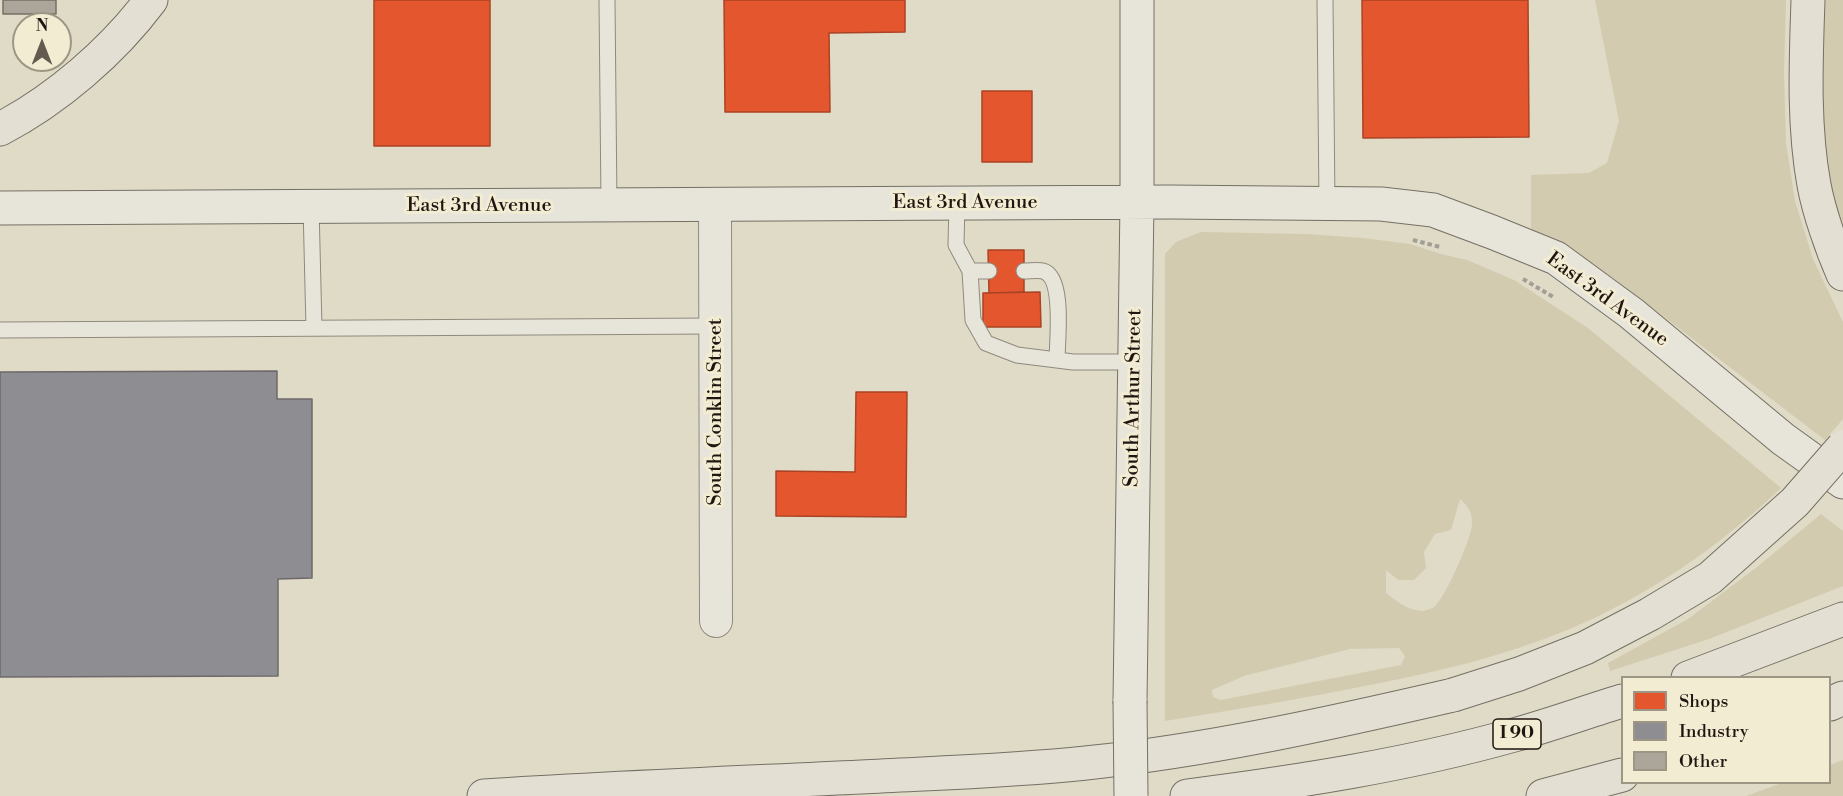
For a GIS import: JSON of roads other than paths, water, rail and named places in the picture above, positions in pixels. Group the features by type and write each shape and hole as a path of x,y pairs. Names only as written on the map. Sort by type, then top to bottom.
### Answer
{"main road":[{"name":"South Arthur Street","path":"1131,796 1137,0"},
{"path":"1808,0 1807,117 1815,186 1834,255 1843,274"},
{"path":"0,129 18,120 68,85 111,45 142,7"},
{"name":"East 3rd Avenue","path":"0,208 1137,202 1381,204 1433,210 1556,258 1631,313 1783,439 1843,482"},
{"path":"484,796 991,771 1086,763 1182,751 1307,729 1453,696 1519,674 1585,648 1650,614 1710,578 1795,502 1843,447"},
{"path":"1693,676 1843,620"},
{"name":"I 90","path":"1187,796 1259,787 1410,760 1513,735 1621,702"},
{"path":"1543,796 1621,776"}],"street":[{"name":"South Conklin Street","path":"716,204 716,621"}],"lane":[{"path":"607,0 609,205"},
{"path":"1325,0 1327,204"},
{"path":"957,203 956,245 970,271 973,320 986,343 1017,355 1073,363 1135,363"},
{"path":"311,206 314,328"},
{"path":"970,271 989,271"},
{"path":"1024,271 1044,271 1053,278 1058,298 1057,360"},
{"path":"0,330 716,326"}]}
